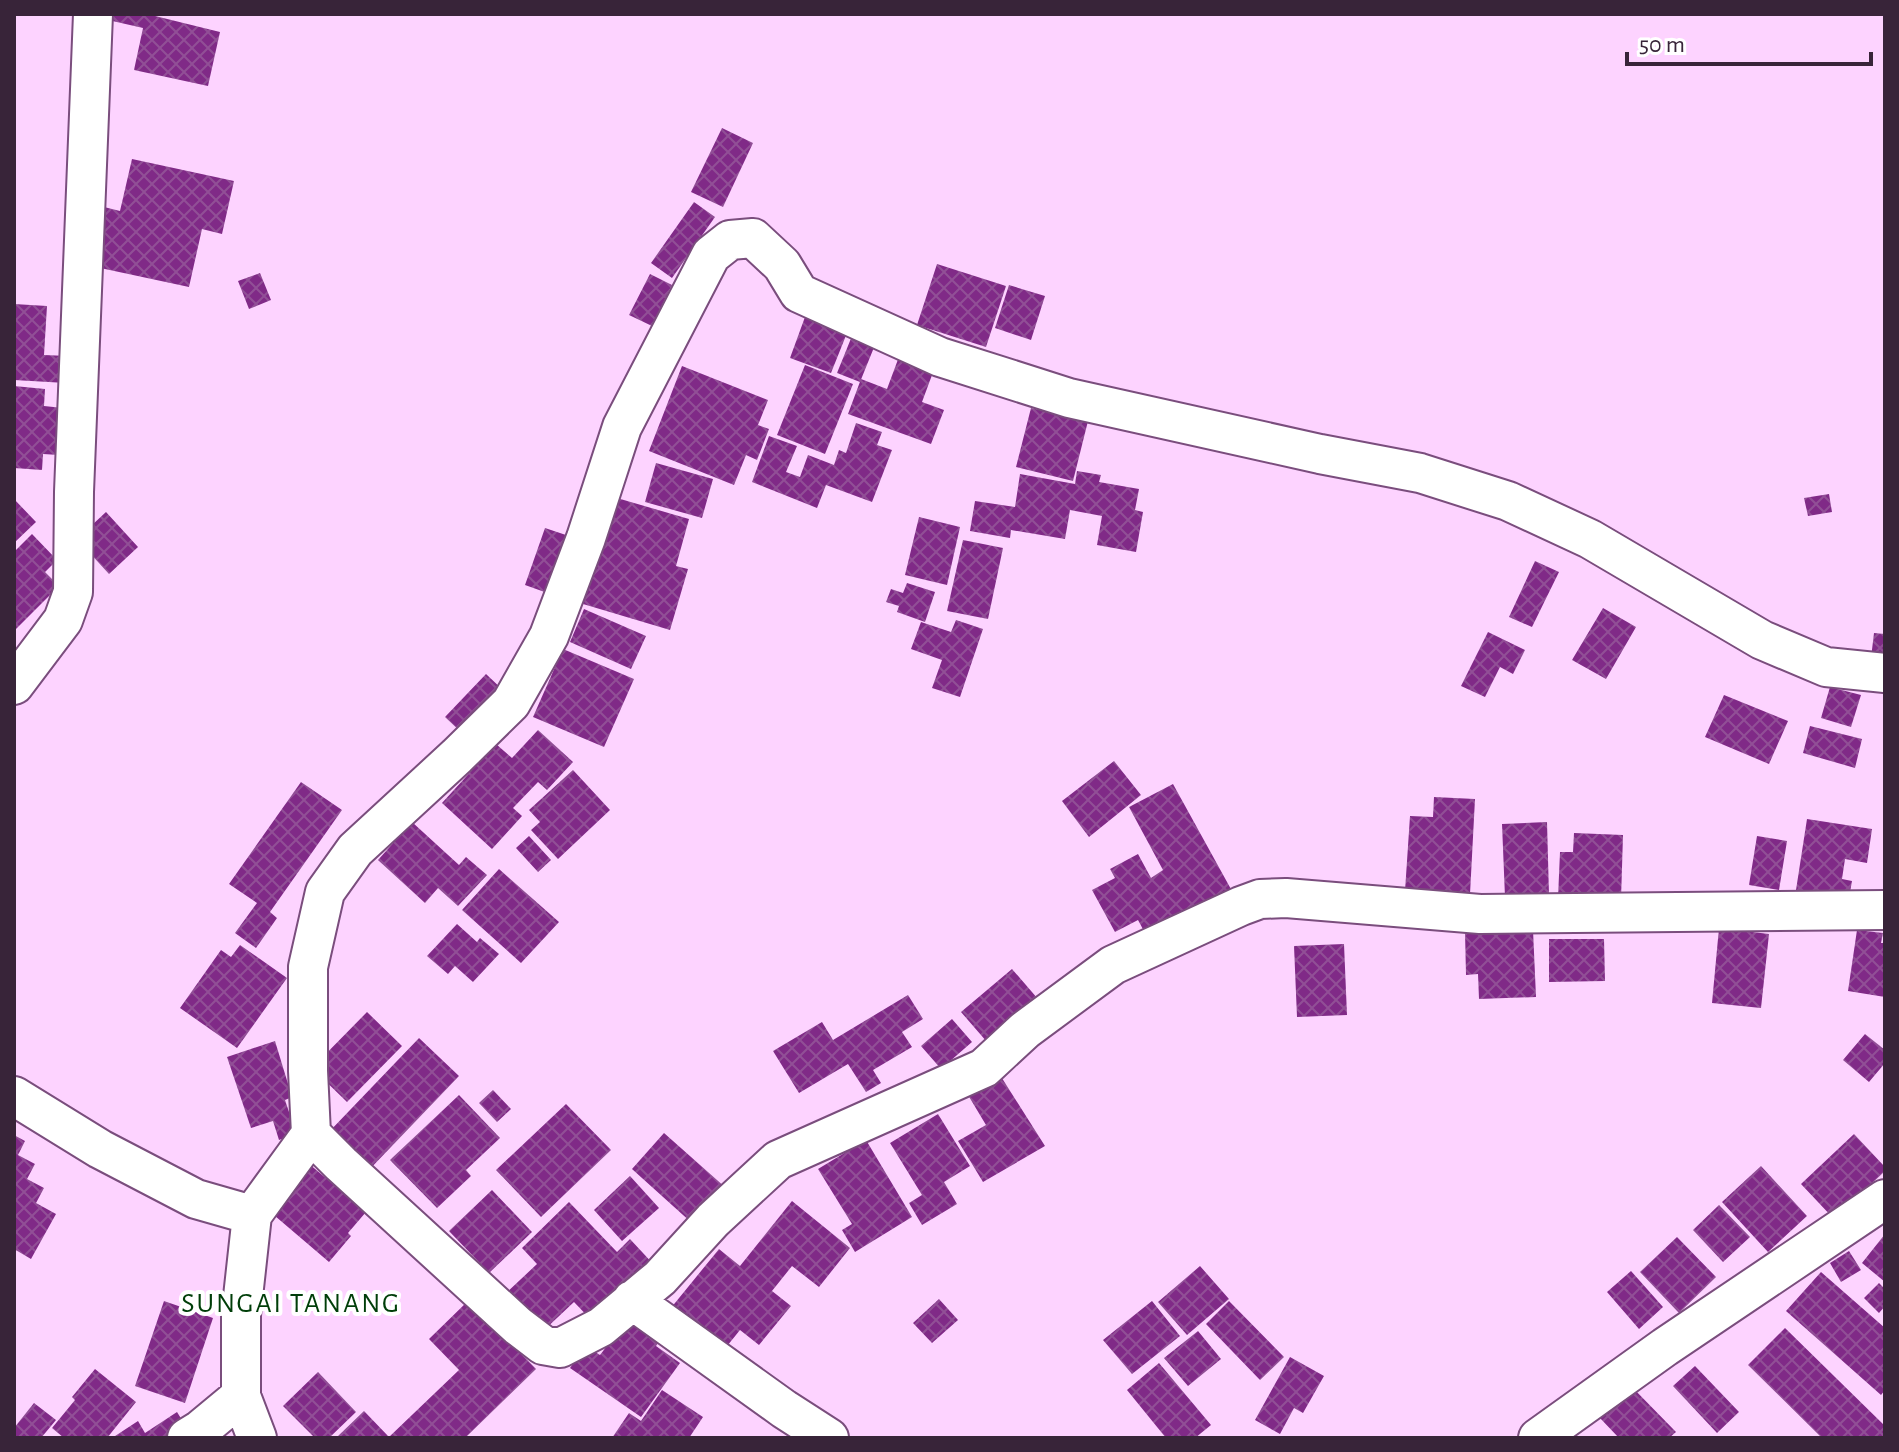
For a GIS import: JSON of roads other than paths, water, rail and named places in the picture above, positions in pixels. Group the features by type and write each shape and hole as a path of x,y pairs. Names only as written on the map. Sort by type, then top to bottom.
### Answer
{"street":[{"path":"14,685 63,620 73,592 74,492 93,14"},
{"path":"257,1438 241,1396 241,1315 252,1215 311,1134 308,967 325,892 355,850 511,703 549,636 586,538 622,427 711,255 730,240 753,238 782,265 799,293 940,357 1069,398 1420,473 1508,501 1590,539 1762,640 1826,667 1885,673"},
{"path":"311,1134 518,1326 543,1345 560,1348 601,1327 660,1278 713,1220 778,1160 984,1068 1025,1030 1113,965 1260,899 1286,898 1480,914 1885,910"},
{"path":"14,1096 100,1149 196,1199 252,1215"},
{"path":"1538,1438 1665,1347 1885,1199"},
{"path":"632,1300 829,1438"},
{"path":"187,1438 241,1396"}],"district":[{"name":"SUNGAI TANANG","path":"291,1302"}]}
